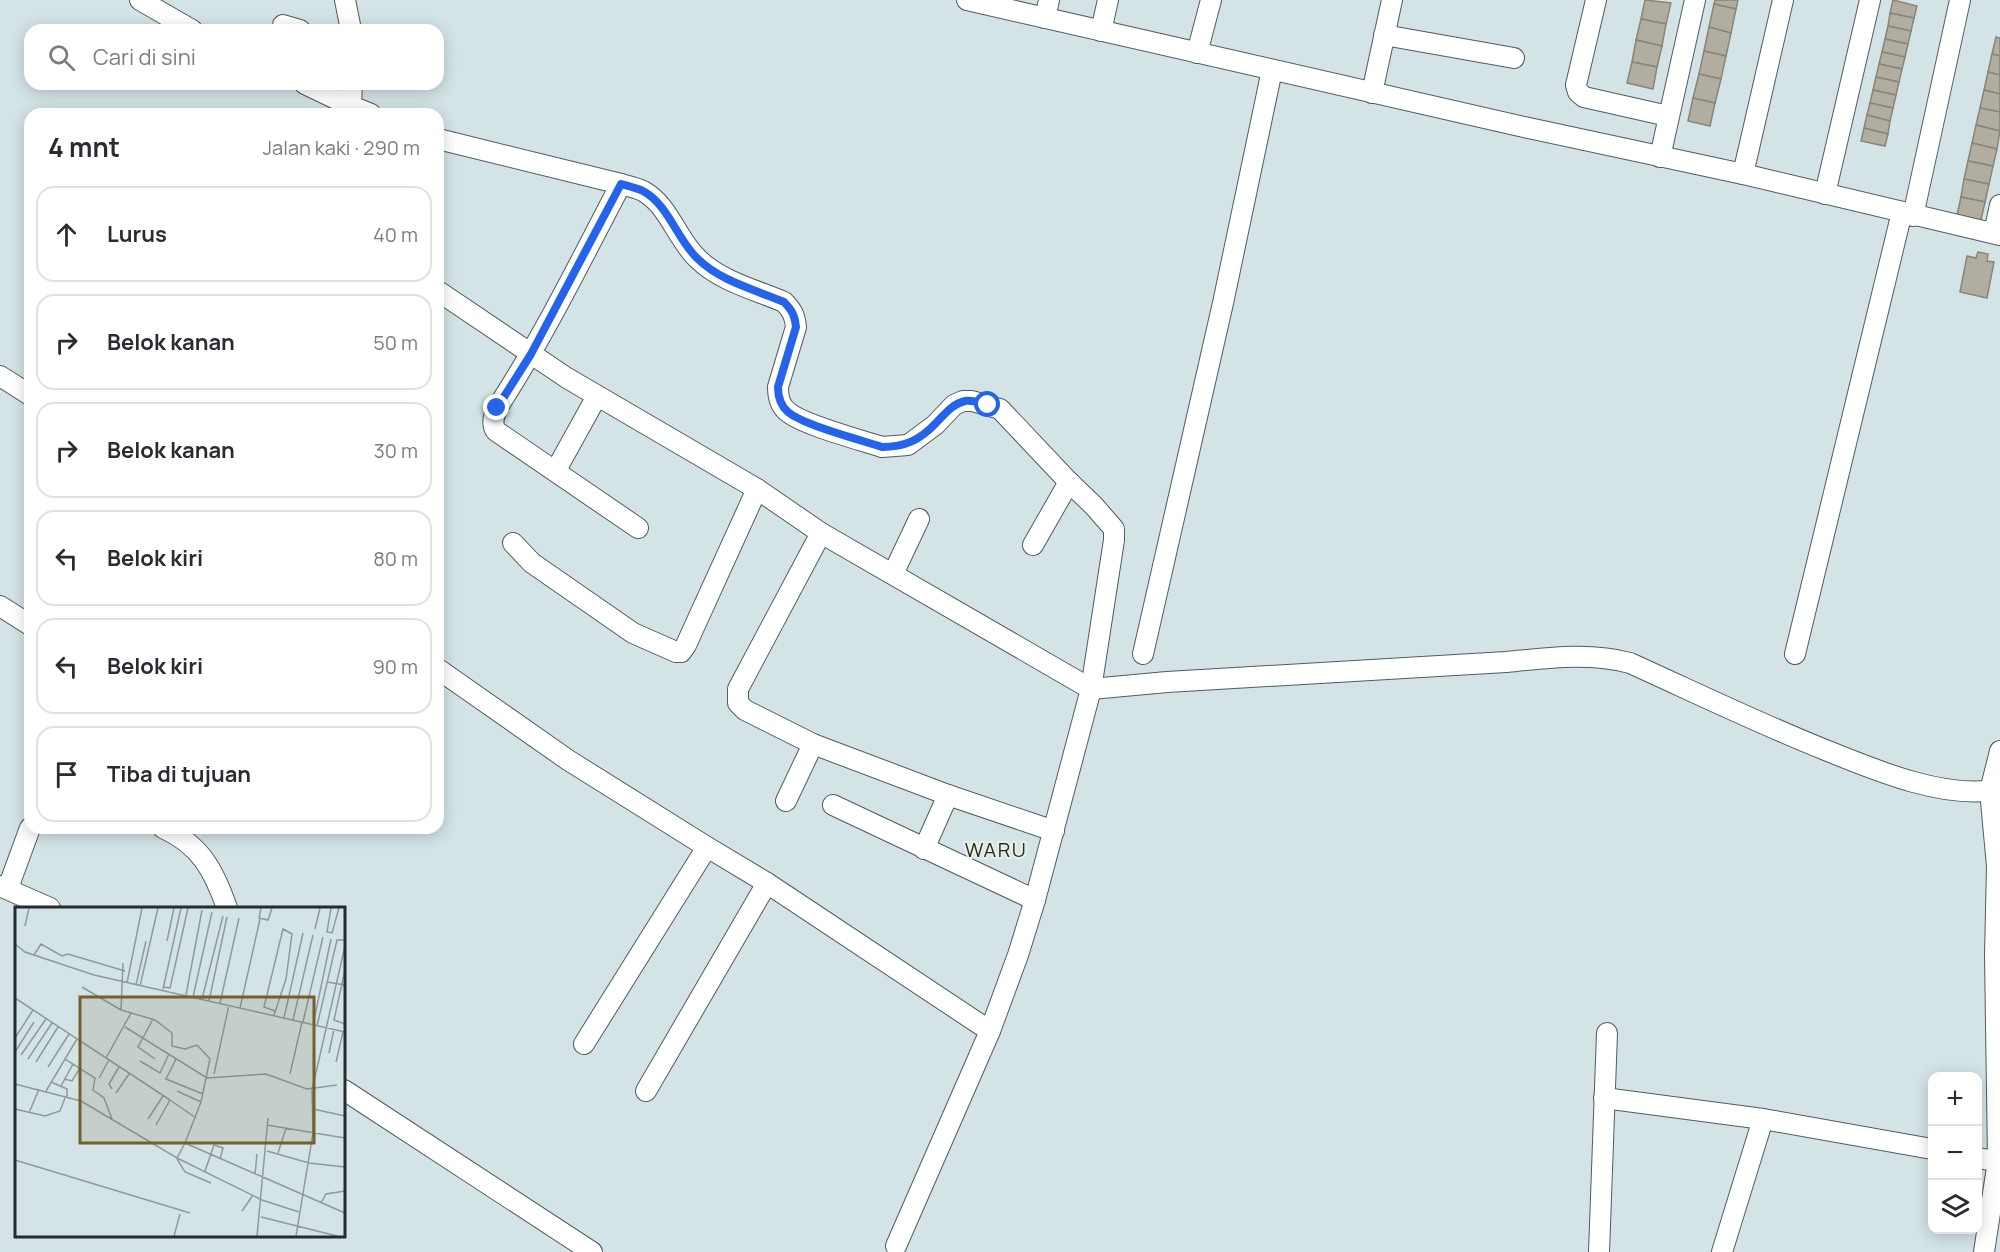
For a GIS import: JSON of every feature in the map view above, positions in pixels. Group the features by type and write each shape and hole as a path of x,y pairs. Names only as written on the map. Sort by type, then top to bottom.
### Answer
{"street":[{"path":"140,0 182,24"},
{"path":"345,0 350,24"},
{"path":"967,0 1047,9 1101,31 1743,174 1997,234 2000,205"},
{"path":"1101,31 1108,0"},
{"path":"1197,52 1211,0"},
{"path":"1372,93 1392,0"},
{"path":"1596,0 1576,89 1584,97 1668,116"},
{"path":"1660,157 1695,0"},
{"path":"1743,174 1783,0"},
{"path":"1825,194 1870,0"},
{"path":"1795,654 1908,214 1960,0"},
{"path":"1384,35 1514,58"},
{"path":"1143,654 1223,303 1272,70"},
{"path":"318,90 356,108"},
{"path":"351,106 352,90"},
{"path":"444,141 643,191 664,210 684,243 708,268 784,302 795,317 796,327 778,387 780,402 789,414 882,447 896,447 921,437 954,405 972,401 1000,409 1111,525 1115,535 1091,689 1035,900 995,1018 931,1165 899,1250"},
{"path":"621,184 531,354 497,408 494,428 638,528"},
{"path":"444,295 597,396 757,489 821,533 1091,689 1167,682 1551,658 1605,658 1630,663 1778,731 1859,764 1925,785 1967,792 1995,790"},
{"path":"0,376 24,391"},
{"path":"556,470 597,396"},
{"path":"1033,545 1069,482"},
{"path":"513,543 532,563 633,633 676,652 681,652 757,489"},
{"path":"893,574 919,519"},
{"path":"821,533 736,693 738,703 746,710 813,744 948,795 1054,831"},
{"path":"0,606 24,621"},
{"path":"444,673 568,760 707,848 995,1018"},
{"path":"786,801 813,744"},
{"path":"1984,1252 1999,1161 1995,790 2000,751"},
{"path":"924,849 948,795"},
{"path":"833,805 1035,900"},
{"path":"27,834 4,887 46,907"},
{"path":"177,834 190,843 205,861 218,882 225,907"},
{"path":"584,1044 707,848"},
{"path":"646,1090 767,883"},
{"path":"1599,1252 1607,1033"},
{"path":"345,1091 592,1252"},
{"path":"1604,1098 1763,1119 1928,1148"},
{"path":"1722,1252 1763,1119"},
{"path":"1982,1159 1999,1161"}],"building":[{"path":"1645,0 1671,3 1666,24 1641,19"},
{"path":"1715,0 1738,0 1736,9 1714,4"},
{"path":"1893,0 1917,6 1914,18 1890,13"},
{"path":"1714,4 1736,9 1731,33 1709,27"},
{"path":"1890,13 1914,18 1911,31 1888,26"},
{"path":"1641,19 1666,24 1662,46 1636,40"},
{"path":"1888,26 1911,31 1908,44 1885,39"},
{"path":"1709,27 1731,33 1726,56 1704,51"},
{"path":"1996,37 2000,38 2000,56 1992,54"},
{"path":"1885,39 1908,44 1905,57 1882,52"},
{"path":"1636,40 1662,46 1657,67 1632,62"},
{"path":"1704,51 1726,56 1721,79 1699,74"},
{"path":"1882,52 1905,57 1902,69 1879,64"},
{"path":"1992,54 2000,56 2000,75 1988,72"},
{"path":"1632,62 1657,67 1653,89 1627,83"},
{"path":"1879,64 1902,69 1899,82 1876,77"},
{"path":"1988,72 2000,75 2000,94 1984,90"},
{"path":"1699,74 1721,79 1715,103 1693,98"},
{"path":"1876,77 1899,82 1896,95 1873,90"},
{"path":"1873,90 1896,95 1893,108 1870,103"},
{"path":"1984,90 2000,94 2000,112 1980,108"},
{"path":"1693,98 1715,103 1710,126 1688,121"},
{"path":"1870,103 1893,108 1890,121 1867,115"},
{"path":"1980,108 2000,112 2000,131 1976,125"},
{"path":"1867,115 1890,121 1888,134 1864,128"},
{"path":"1976,125 2000,131 1997,149 1972,143"},
{"path":"1864,128 1888,134 1885,146 1861,141"},
{"path":"1972,143 1997,149 1993,166 1968,161"},
{"path":"1968,161 1993,166 1989,184 1964,179"},
{"path":"1964,179 1989,184 1985,202 1961,197"},
{"path":"1961,197 1985,202 1981,220 1957,215"},
{"path":"1978,252 1988,254 1987,261 1994,262 1987,298 1960,292 1967,256 1976,258"}],"district":[{"name":"WARU","path":"996,849"}],"route":[{"path":"497,408 531,354 621,184 643,191 653,199 664,210 684,243 708,268 784,302 790,308 795,317 796,327 778,387 780,402 789,414 882,447 896,447 921,437 954,405 963,401 972,401 988,405"}]}
